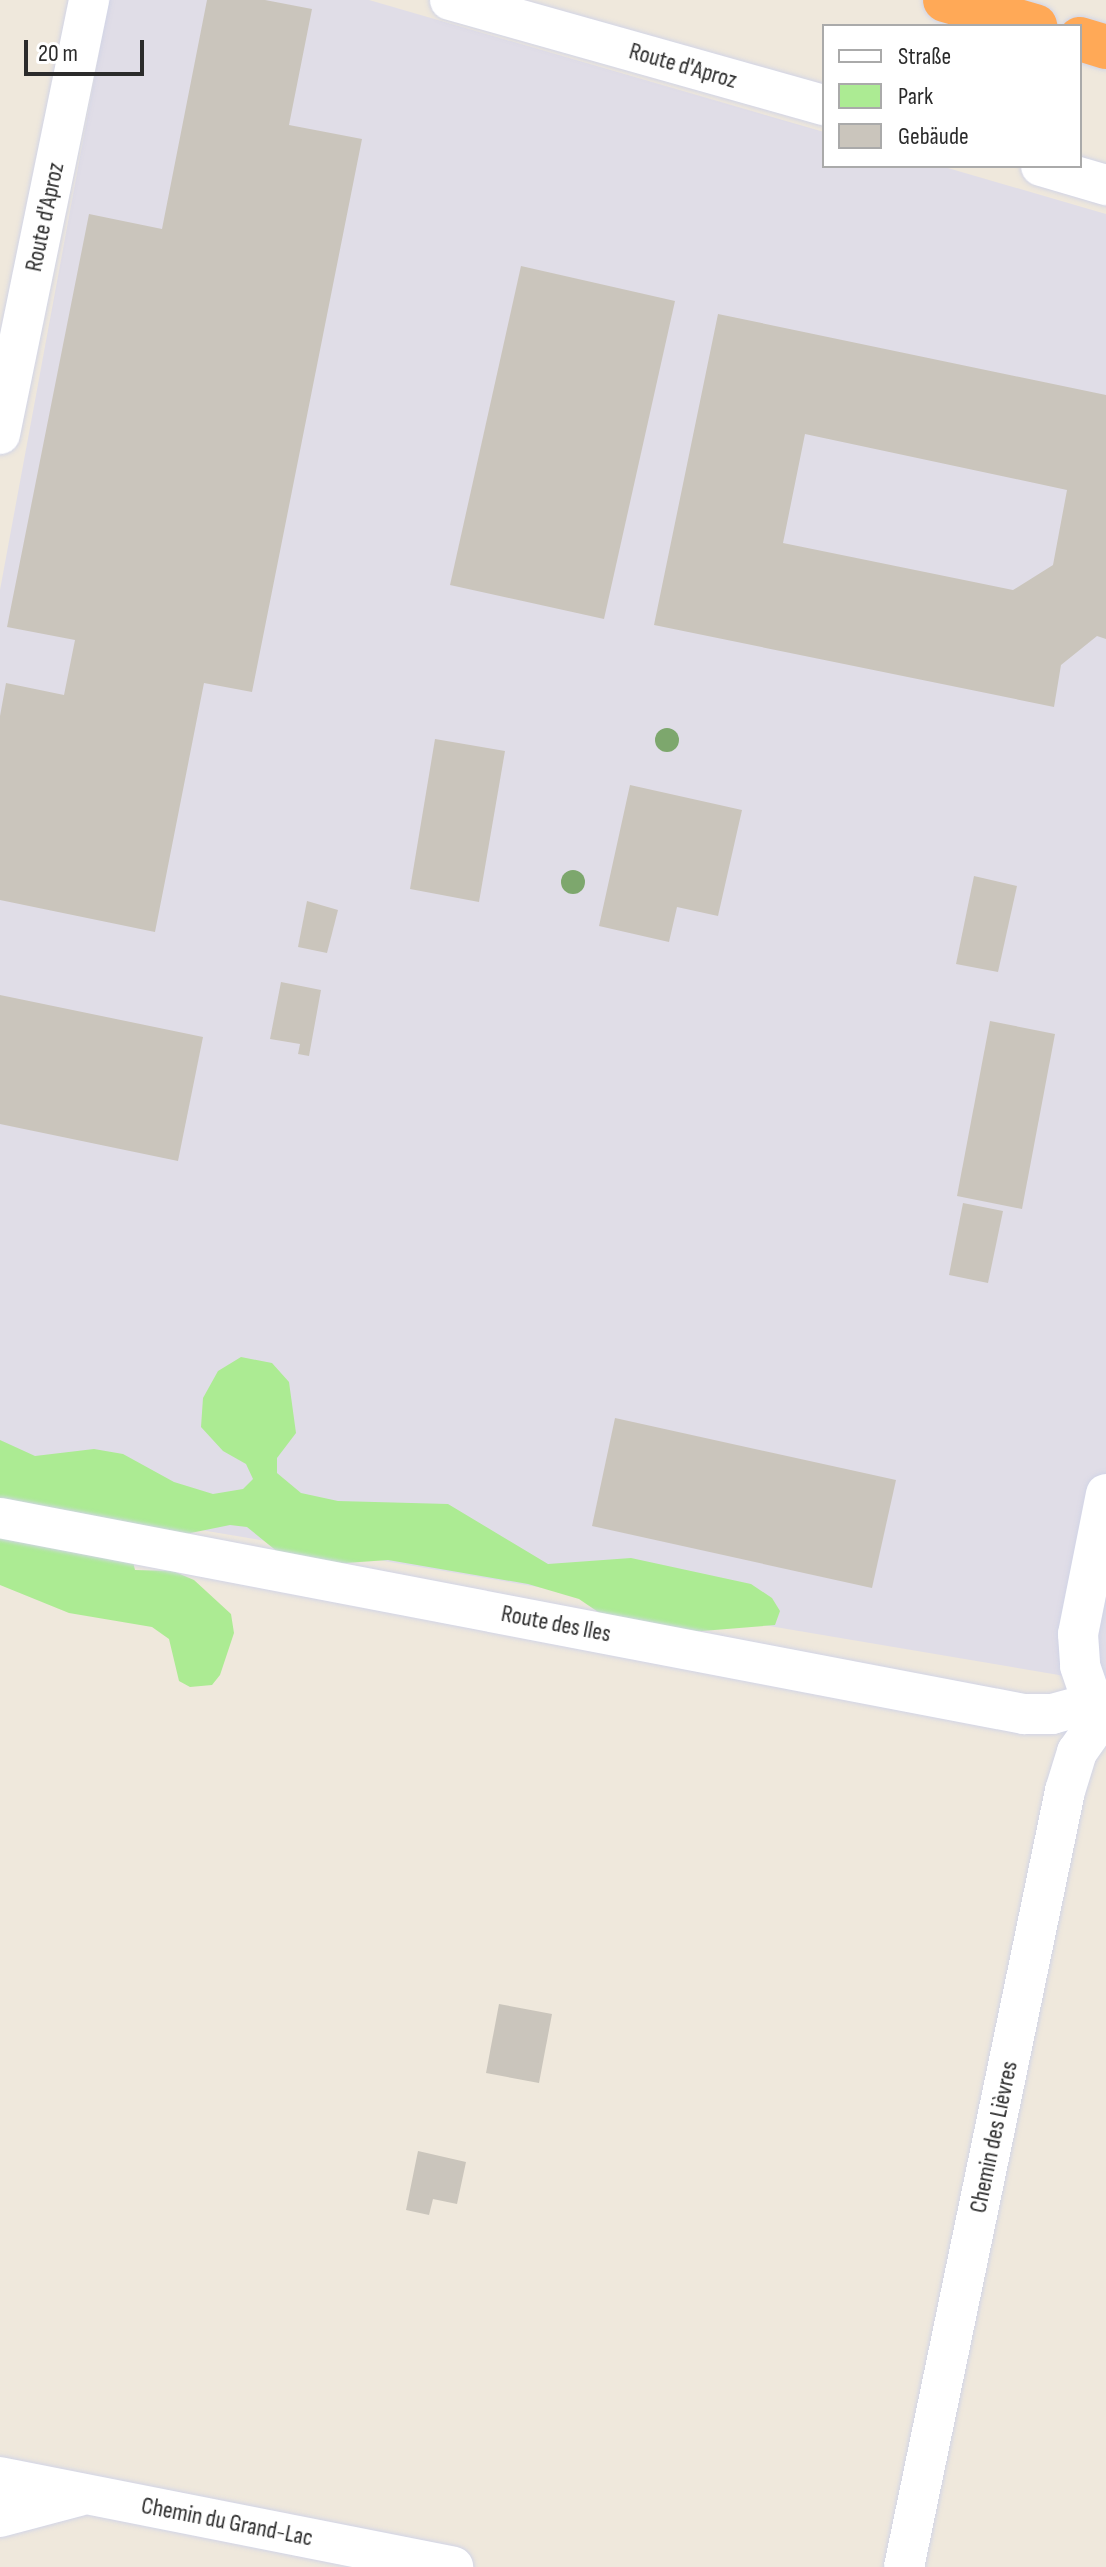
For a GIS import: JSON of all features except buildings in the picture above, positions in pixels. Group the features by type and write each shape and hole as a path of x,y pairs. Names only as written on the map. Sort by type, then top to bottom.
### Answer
{"highway":[{"path":"945,0 1028,24"},
{"path":"1082,40 1106,47"}],"street":[{"name":"Route d'Aproz","path":"0,434 89,0"},
{"name":"Route d'Aproz","path":"450,0 822,104"},
{"path":"1048,168 1106,185"},
{"path":"1101,1712 1080,1666 1078,1634 1106,1494"},
{"name":"Route des Iles","path":"0,1518 1024,1714 1101,1712"},
{"name":"Chemin des Lièvres","path":"904,2567 1065,1791 1077,1752 1101,1712"},
{"name":"Chemin du Grand-Lac","path":"0,2477 453,2567"},
{"path":"0,2517 87,2494"}],"shaded area":[{"path":"109,0 369,0 822,131 822,168 948,168 1106,214 1106,1683 0,1496 0,590"}],"green space":[{"path":"241,1357 272,1363 289,1382 296,1433 277,1458 277,1473 301,1493 338,1501 448,1504 548,1564 631,1558 751,1584 772,1598 780,1611 775,1625 665,1634 623,1629 579,1599 528,1584 388,1560 318,1565 284,1557 247,1527 230,1525 166,1538 133,1562 135,1570 173,1571 194,1580 231,1614 234,1633 220,1675 212,1685 190,1687 179,1681 169,1639 152,1627 69,1613 0,1585 0,1440 35,1456 94,1449 123,1454 174,1482 213,1494 243,1489 253,1479 246,1464 223,1451 201,1427 203,1398 218,1371"}]}
